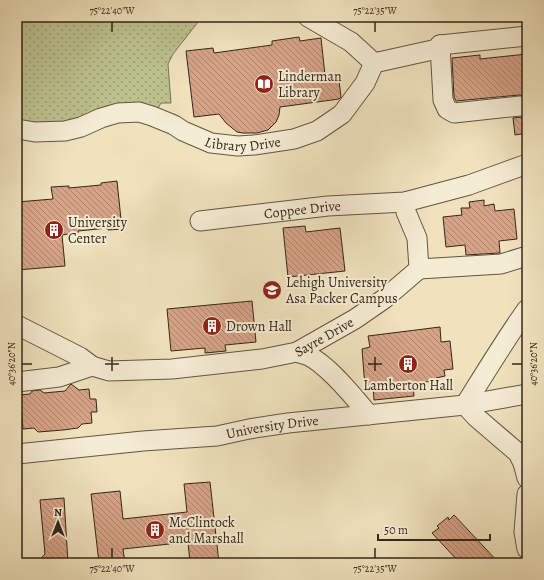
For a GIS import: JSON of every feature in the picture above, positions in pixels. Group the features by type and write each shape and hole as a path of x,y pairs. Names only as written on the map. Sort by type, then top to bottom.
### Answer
{"street":[{"path":"308,17 351,42 374,63 437,49 440,45 527,36"},
{"path":"440,45 443,100 447,109 454,113 520,106"},
{"name":"Library Drive","path":"17,129 35,132 65,131 81,127 101,118 118,113 139,112 174,125 183,131 211,143 254,146 294,139 317,131 342,114 365,83 374,63"},
{"path":"527,164 468,185 405,202 406,212 417,238 419,269 501,264 527,256"},
{"name":"Coppee Drive","path":"200,221 328,206 405,202"},
{"name":"Sayre Drive","path":"92,366 109,371 172,369 262,359 297,352 367,311 384,299 419,269"},
{"path":"527,309 499,348 490,366 464,405 518,453 523,463 527,478"},
{"path":"17,325 80,357 92,366"},
{"path":"297,352 308,356 326,370 354,397 369,415"},
{"path":"17,382 59,377 92,366"},
{"name":"University Drive","path":"17,454 143,441 217,436 288,423 464,405 527,394"},
{"path":"527,494 524,532 527,548"}],"green space":[{"path":"17,17 199,17 198,22 173,54 168,64 171,103 161,103 157,110 37,126 17,122"}],"building":[{"name":"Linderman Library","path":"299,37 300,41 321,38 325,75 338,73 341,97 339,99 280,107 276,122 268,130 257,133 237,132 226,123 219,114 194,117 186,51 213,48 214,53 272,45 272,41"},
{"path":"527,54 527,98 519,95 456,101 454,97 452,58 480,55 480,59"},
{"path":"527,114 527,133 515,135 513,118 522,117"},
{"name":"University Center","path":"117,181 122,229 108,230 108,228 78,231 78,233 62,235 65,266 17,270 17,202 53,199 51,187 69,186 69,188 101,185 101,183"},
{"path":"484,200 484,206 494,204 495,211 514,209 517,239 499,241 500,253 466,255 465,245 446,247 443,217 462,215 461,208 470,208 469,202"},
{"path":"305,226 306,232 340,228 345,271 288,277 283,228"},
{"name":"Drown Hall","path":"252,301 256,342 225,345 226,351 205,353 205,348 171,351 167,309"},
{"name":"Lamberton Hall","path":"440,327 441,342 450,341 453,369 444,370 445,376 436,378 436,381 413,383 414,396 374,400 373,386 365,387 362,349 370,347 368,336"},
{"path":"71,384 79,390 89,389 90,399 96,399 97,412 91,412 92,423 82,424 78,428 63,430 38,432 34,428 23,429 20,395 30,394 32,391 40,390 44,393 65,391"},
{"name":"McClintock and Marshall","path":"210,482 219,563 190,563 188,542 123,549 125,563 99,563 91,494 120,491 123,519 187,512 184,484"},
{"path":"64,498 68,563 37,563 45,554 40,500"},
{"path":"454,515 499,563 460,563 432,533 439,528 437,526 448,517 449,520"}],"place":[{"name":"Linderman Library","path":"264,84"},
{"name":"University Center","path":"54,230"},
{"name":"Lehigh University Asa Packer Campus","path":"272,290"},
{"name":"Drown Hall","path":"212,326"},
{"name":"Lamberton Hall","path":"408,364"},
{"name":"McClintock and Marshall","path":"155,530"}]}
